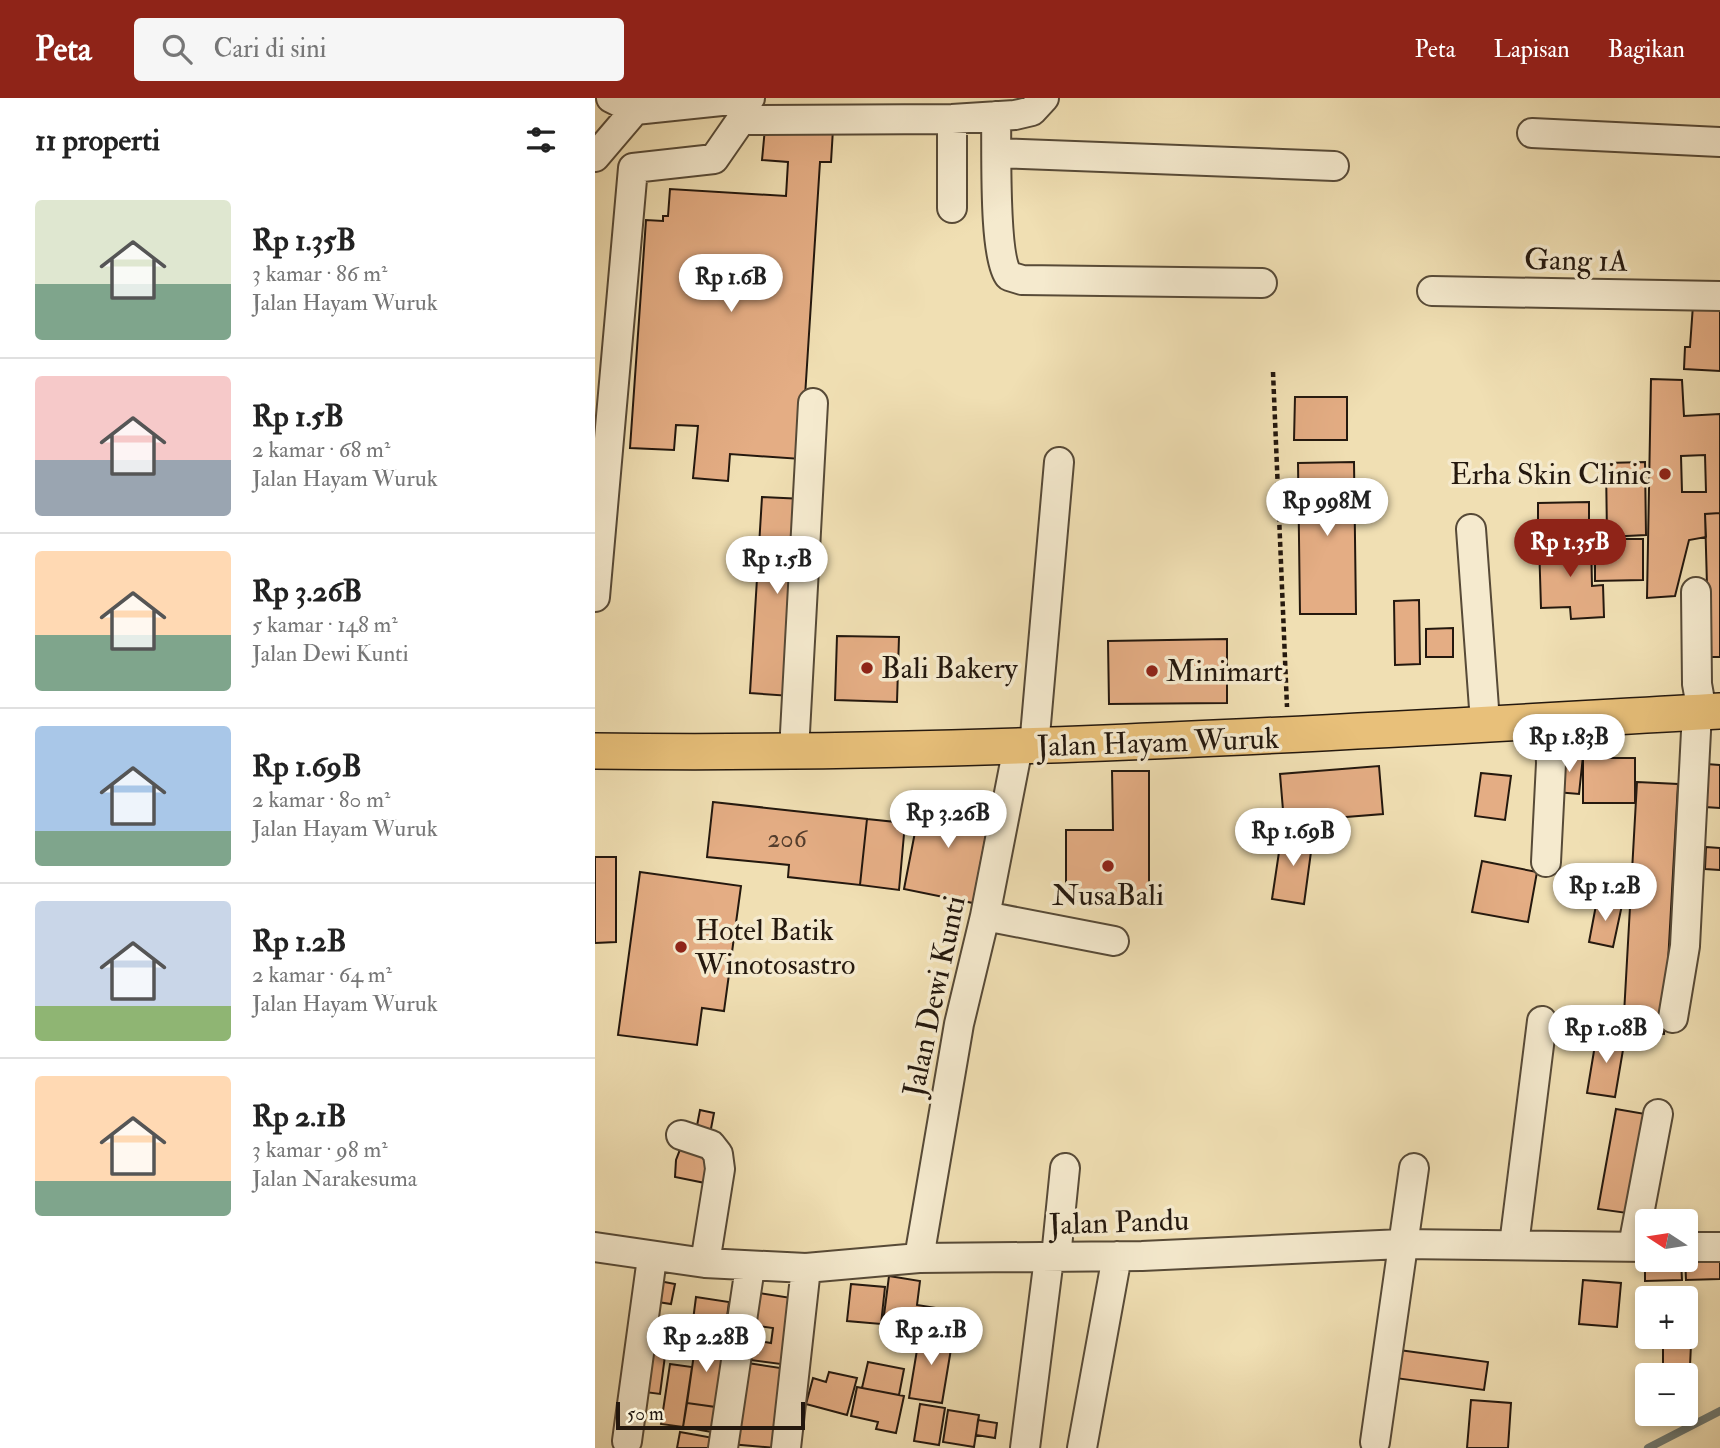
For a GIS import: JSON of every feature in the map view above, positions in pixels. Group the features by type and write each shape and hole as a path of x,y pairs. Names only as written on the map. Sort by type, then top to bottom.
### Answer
{"main road":[{"name":"Jalan Hayam Wuruk","path":"595,751 1026,747 1288,737 1485,722 1706,711"}],"street":[{"path":"595,157 623,104 750,98"},
{"path":"595,597 633,168 714,159 741,120 952,119 996,116 1032,111 1044,98"},
{"path":"996,116 999,240 1003,265 1009,276 1022,280 1262,283"},
{"path":"952,119 952,208"},
{"path":"1532,133 1720,142"},
{"path":"997,153 1334,166"},
{"name":"Gang 1A","path":"1432,291 1720,296"},
{"path":"794,751 813,404"},
{"name":"Jalan Dewi Kunti","path":"919,1258 960,1024 1026,747 1059,462"},
{"path":"1471,529 1485,722"},
{"path":"1673,1018 1685,946 1706,711 1697,684 1696,592"},
{"path":"1546,862 1551,763 1549,719"},
{"path":"985,916 1114,941"},
{"path":"1514,1245 1542,1021"},
{"path":"1645,1209 1658,1114"},
{"path":"681,1135 712,1145 720,1161 705,1263"},
{"path":"1025,1448 1065,1168"},
{"path":"1375,1442 1414,1168"},
{"name":"Jalan Pandu","path":"595,1247 652,1258 750,1267 806,1268 919,1258 1052,1258 1402,1244 1635,1247"},
{"path":"1698,1247 1720,1247"},
{"path":"1082,1448 1117,1256"},
{"path":"627,1441 652,1258"},
{"path":"723,1448 750,1267"},
{"path":"786,1448 806,1268"}],"path":[{"path":"1273,372 1288,737"}],"building":[{"path":"765,128 833,129 831,162 820,162 801,459 730,454 728,481 693,478 698,426 676,425 674,450 630,448 646,220 663,221 663,216 668,216 670,189 786,196 788,162 762,160"},
{"path":"1693,305 1720,306 1720,371 1684,369 1685,347 1690,347"},
{"name":"Erha Skin Clinic","path":"1651,379 1682,380 1684,416 1720,414 1720,513 1705,514 1706,537 1689,540 1675,596 1647,598","holes":["1705,455 1706,492 1682,492 1681,456"]},
{"path":"1295,397 1347,397 1347,440 1294,440"},
{"path":"1354,462 1356,614 1300,614 1298,463"},
{"path":"1645,462 1646,535 1607,537 1606,463"},
{"path":"762,497 804,499 791,696 750,693"},
{"path":"1589,502 1589,532 1538,532 1538,503"},
{"path":"1720,513 1720,657 1709,657 1705,514"},
{"path":"1595,539 1643,539 1643,580 1595,581"},
{"path":"1591,541 1592,586 1603,585 1604,617 1571,619 1570,607 1541,608 1539,543"},
{"path":"1419,600 1420,664 1395,665 1394,601"},
{"path":"1453,628 1453,657 1426,657 1426,629"},
{"name":"Bali Bakery","path":"837,636 899,637 897,702 835,700"},
{"path":"1227,639 1227,703 1109,704 1108,641"},
{"path":"1559,753 1583,756 1579,794 1556,792"},
{"path":"1583,758 1635,758 1635,803 1583,803"},
{"path":"1706,764 1720,765 1720,808 1705,807"},
{"path":"1379,766 1383,814 1284,822 1280,774"},
{"name":"NusaBali","path":"1112,771 1149,771 1149,901 1066,901 1066,830 1113,830"},
{"path":"1481,773 1511,776 1505,820 1475,816"},
{"path":"1637,782 1678,784 1664,1034 1623,1032"},
{"path":"967,799 992,804 973,903 904,889 921,801 965,810"},
{"path":"713,802 867,819 860,885 788,877 789,865 707,857"},
{"path":"867,819 905,823 899,890 860,885"},
{"path":"1282,832 1313,837 1304,904 1272,899"},
{"path":"1706,847 1720,848 1720,870 1705,869"},
{"path":"595,857 616,857 616,942 595,943"},
{"path":"1482,861 1537,872 1528,922 1472,912"},
{"name":"Hotel Batik Winotosastro","path":"640,872 741,886 724,1011 702,1008 697,1045 618,1035"},
{"path":"1597,900 1622,905 1613,947 1589,942"},
{"path":"1597,1033 1625,1038 1615,1097 1587,1093"},
{"path":"1616,1109 1651,1115 1634,1214 1598,1209"},
{"path":"700,1110 714,1113 709,1139 695,1136"},
{"path":"681,1147 711,1153 705,1183 675,1177 676,1160"},
{"path":"1720,1254 1720,1279 1686,1280 1686,1272 1698,1272 1698,1255"},
{"path":"1645,1272 1682,1272 1682,1280 1645,1281"},
{"path":"889,1276 920,1281 917,1305 949,1310 946,1331 883,1323"},
{"path":"654,1280 675,1284 671,1304 651,1301"},
{"path":"1583,1280 1621,1283 1617,1327 1579,1324"},
{"path":"851,1284 885,1287 881,1324 847,1321"},
{"path":"752,1292 798,1299 788,1365 750,1360 752,1340 771,1343 773,1328 758,1326 757,1335 746,1333"},
{"path":"696,1297 729,1302 724,1340 691,1336"},
{"path":"646,1330 668,1333 660,1394 637,1391"},
{"path":"920,1332 953,1337 942,1403 909,1398"},
{"path":"696,1340 725,1344 716,1407 687,1403"},
{"path":"1663,1349 1691,1349 1690,1363 1663,1363"},
{"path":"1399,1350 1488,1362 1484,1390 1395,1378"},
{"path":"741,1362 787,1369 776,1448 730,1444"},
{"path":"868,1362 904,1369 899,1395 862,1388"},
{"path":"670,1364 692,1367 683,1427 661,1424"},
{"path":"829,1372 857,1378 847,1415 806,1404 813,1378 826,1382"},
{"path":"857,1387 904,1396 896,1433 876,1429 878,1422 851,1416"},
{"path":"1471,1400 1511,1403 1508,1448 1467,1448"},
{"path":"687,1403 716,1407 712,1432 683,1427"},
{"path":"920,1404 945,1408 939,1445 914,1441"},
{"path":"948,1410 979,1415 974,1447 943,1442"},
{"path":"978,1420 997,1423 995,1438 976,1435"},
{"path":"680,1432 719,1439 717,1448 677,1448"}],"waterway":[{"path":"1648,1448 1720,1411"}],"place":[{"name":"Erha Skin Clinic","path":"1665,474"},
{"name":"Bali Bakery","path":"867,668"},
{"name":"Minimart","path":"1152,671"},
{"name":"NusaBali","path":"1108,866"},
{"name":"Hotel Batik Winotosastro","path":"681,947"}]}
